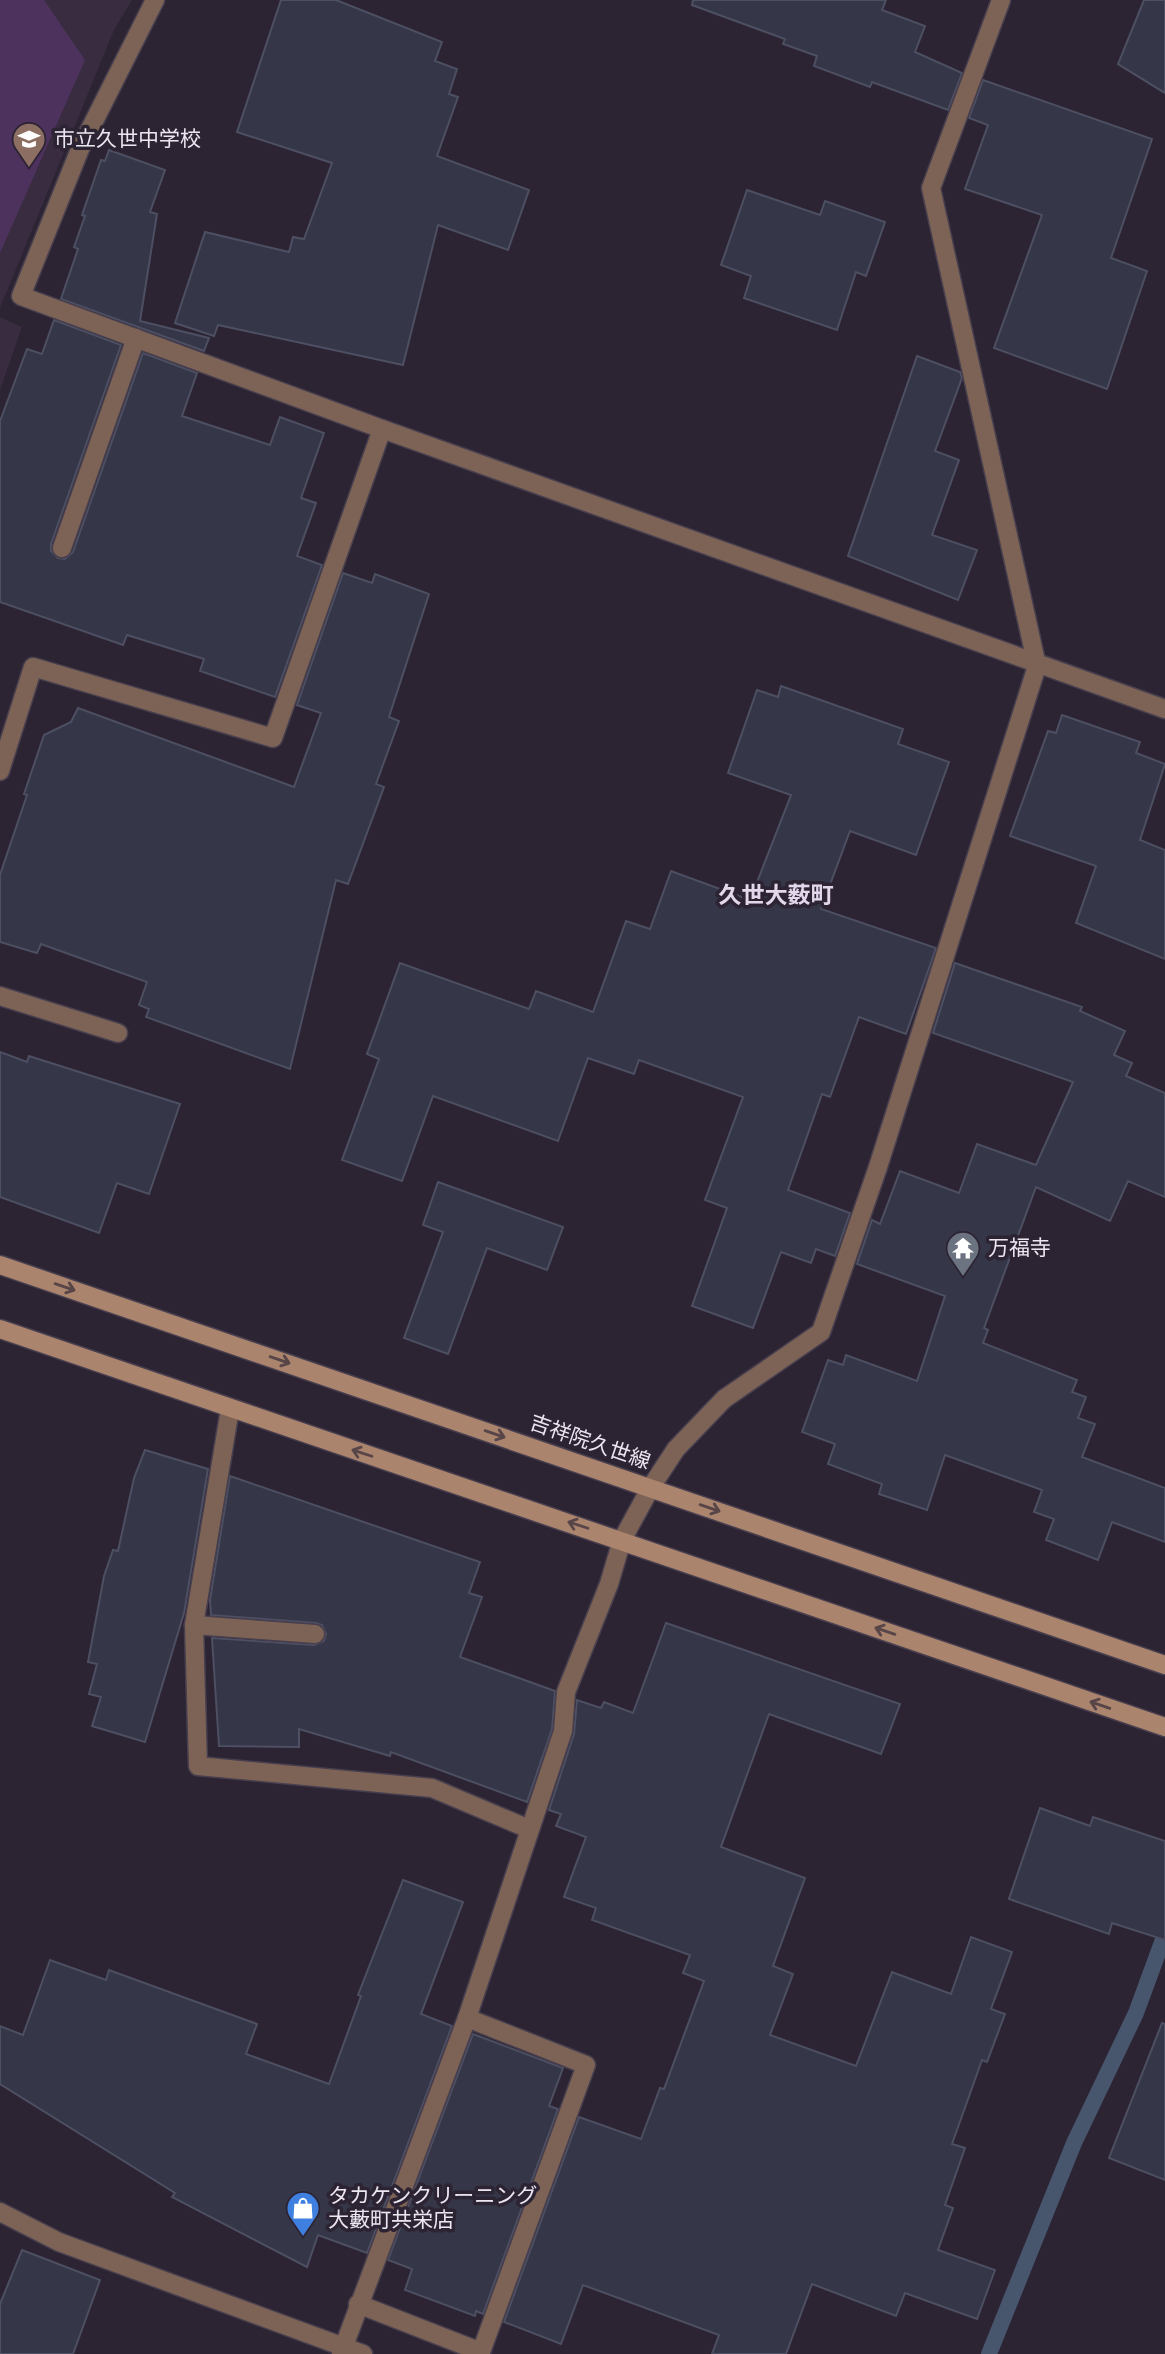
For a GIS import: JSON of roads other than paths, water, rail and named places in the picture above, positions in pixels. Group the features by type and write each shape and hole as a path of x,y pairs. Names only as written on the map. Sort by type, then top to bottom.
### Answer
{"street":[{"path":"155,0 80,149 21,296 1037,666 1165,709"},
{"path":"343,2351 358,2304 467,2018 563,1731 566,1692 609,1584 622,1540 651,1487 676,1449 724,1399 821,1332 878,1167 1037,666 931,188 1001,0"},
{"path":"62,548 136,338"},
{"path":"0,771 33,667 273,738 382,429"},
{"path":"0,996 118,1033"},
{"name":"吉祥院久世線","path":"0,1265 1165,1665"},
{"path":"0,1329 1165,1727"},
{"path":"230,1409 194,1625 198,1766 432,1788 529,1829"},
{"path":"194,1625 315,1634"},
{"path":"358,2304 481,2352 586,2065 467,2018"},
{"path":"0,2212 59,2242 343,2351 363,2354"}],"waterway":[{"path":"989,2354 1074,2143 1136,2013 1165,1934"}],"place":[{"name":"市立久世中学校","path":"29,169"},
{"name":"万福寺","path":"963,1278"},
{"name":"タカケンクリーニング 大藪町共栄店","path":"303,2238"}],"district":[{"name":"久世大薮町","path":"776,895"}]}
